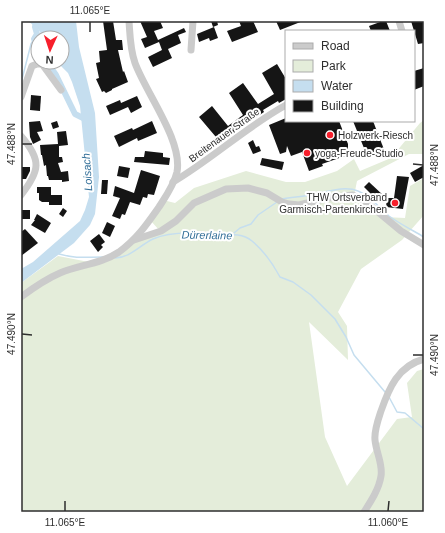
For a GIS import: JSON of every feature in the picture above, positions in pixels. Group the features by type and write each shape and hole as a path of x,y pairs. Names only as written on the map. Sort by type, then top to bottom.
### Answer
{"street":[{"path":"21,297 59,273 103,261 118,253 134,240 150,220 173,182 177,170 176,154 166,124 142,80 135,62 131,48 129,21"},
{"path":"192,50 191,38 193,21"},
{"path":"21,97 32,66 37,64 42,64 61,90"},
{"name":"Breitenauer Straße","path":"173,182 194,170 252,126 285,105"},
{"path":"21,136 29,146 37,163 33,178 21,195"},
{"path":"134,240 161,231 176,221 194,203 226,190 248,188 267,193 279,201 299,205 328,198 354,196 366,202 401,232 424,245"},
{"path":"150,220 161,231"},
{"path":"364,512 380,484 381,474 375,440 379,418 385,399 396,378 401,372 414,363 424,359"}],"green space":[{"path":"424,120 424,155 409,154 357,181 354,196 384,217 405,218 410,186 424,178 424,215 402,240 361,269 338,312 347,326 348,360 309,322 325,437 347,486 397,419 412,417 407,383 417,371 424,369 424,512 21,512 21,283 58,256 94,263 134,240 160,231 150,220 163,200 175,203 194,188 246,171 286,182 305,182 337,171 354,159 360,171 391,158"}],"water":[{"name":"Loisach","path":"28,21 76,21 79,47 95,113 99,177 95,214 90,225 74,243 21,283 21,269 33,262 80,221 89,197 80,106 72,82 65,70 70,70 70,30 38,29"}],"building":[{"path":"103,21 113,21 116,40 122,40 123,50 118,50 123,72 124,71 128,82 106,93 104,91 102,92 96,79 99,78 96,63 100,62 99,51 107,50"},
{"path":"140,21 160,21 163,28 154,31 158,40 184,28 186,32 178,35 181,43 168,49 172,58 153,67 148,57 162,50 159,42 145,48 141,39 147,37"},
{"path":"211,21 217,21 218,25 213,27"},
{"path":"239,21 253,21 258,32 232,42 227,31 241,26"},
{"path":"276,21 303,21 280,30"},
{"path":"386,21 390,30 371,30 369,26"},
{"path":"411,21 424,21 424,43 418,44 415,30"},
{"path":"214,27 218,38 210,41 209,38 199,42 197,34"},
{"path":"277,64 285,77 285,100 279,103 278,101 263,110 264,112 234,131 235,132 221,143 199,117 212,106 228,126 243,115 229,93 243,83 258,104 274,94 262,73"},
{"path":"424,68 424,86 415,90 415,71"},
{"path":"31,95 41,96 40,111 30,110"},
{"path":"137,96 142,107 131,113 128,107 110,115 106,106 120,100 121,103"},
{"path":"285,118 285,122 339,122 348,144 348,149 345,156 322,164 323,166 309,171 302,152 291,156 287,146 286,152 280,154 269,125"},
{"path":"40,121 43,131 37,132 41,140 33,144 30,137 29,122"},
{"path":"57,121 59,127 53,129 51,123"},
{"path":"152,121 157,133 138,141 137,138 119,147 114,136 132,128 133,130"},
{"path":"353,122 373,122 385,152 368,158"},
{"path":"66,131 68,145 59,146 59,157 62,157 63,162 58,163 61,172 68,171 69,181 62,182 62,180 49,180 46,165 44,166 41,155 40,145 58,144 57,132"},
{"path":"253,140 256,147 259,146 261,151 253,154 248,143"},
{"path":"145,151 163,153 163,157 170,158 169,165 134,162 135,157 144,157"},
{"path":"262,158 284,162 282,170 260,165"},
{"path":"424,165 424,177 415,182 410,173"},
{"path":"119,166 130,168 128,178 117,176"},
{"path":"21,167 30,167 30,171 26,179 21,179"},
{"path":"141,170 160,176 154,195 148,194 147,198 143,197 140,205 130,202 125,215 122,214 120,219 112,216 120,198 113,196 115,186 134,193"},
{"path":"397,176 409,177 403,209 386,207 387,198 394,198"},
{"path":"102,180 108,180 107,194 101,194"},
{"path":"369,182 384,196 378,201 364,187"},
{"path":"37,187 51,187 51,195 62,195 62,205 49,205 49,202 42,202 39,200"},
{"path":"63,208 67,211 63,217 59,214"},
{"path":"21,210 30,210 30,219 21,219"},
{"path":"37,214 51,223 45,233 31,225"},
{"path":"107,222 115,226 110,237 102,233"},
{"path":"25,229 38,243 21,256 21,232"},
{"path":"99,234 105,242 101,245 103,247 98,252 90,241"}],"waterway":[{"path":"36,21 36,30"},
{"path":"21,83 30,48"},
{"path":"53,70 75,114 83,118"},
{"path":"282,199 340,189 352,189 363,193 375,202 389,216 424,237"},
{"path":"234,233 240,228 251,224 258,215 277,202"},
{"name":"Dürerlaine","path":"115,258 130,254 153,239 170,234 192,233 207,236 243,236 252,241 264,253 280,277 293,282 311,295 335,319 346,337 354,355 385,392"},
{"name":"Dürerlaine","path":"59,254 77,257 103,257"},
{"name":"Dürerlaine","path":"389,397 397,412 405,413 424,429"}],"place":[{"name":"Holzwerk-Riesch","path":"330,135"},
{"name":"yoga-Freude-Studio","path":"307,153"},
{"name":"THW Ortsverband Garmisch-Partenkirchen","path":"395,203"}]}
